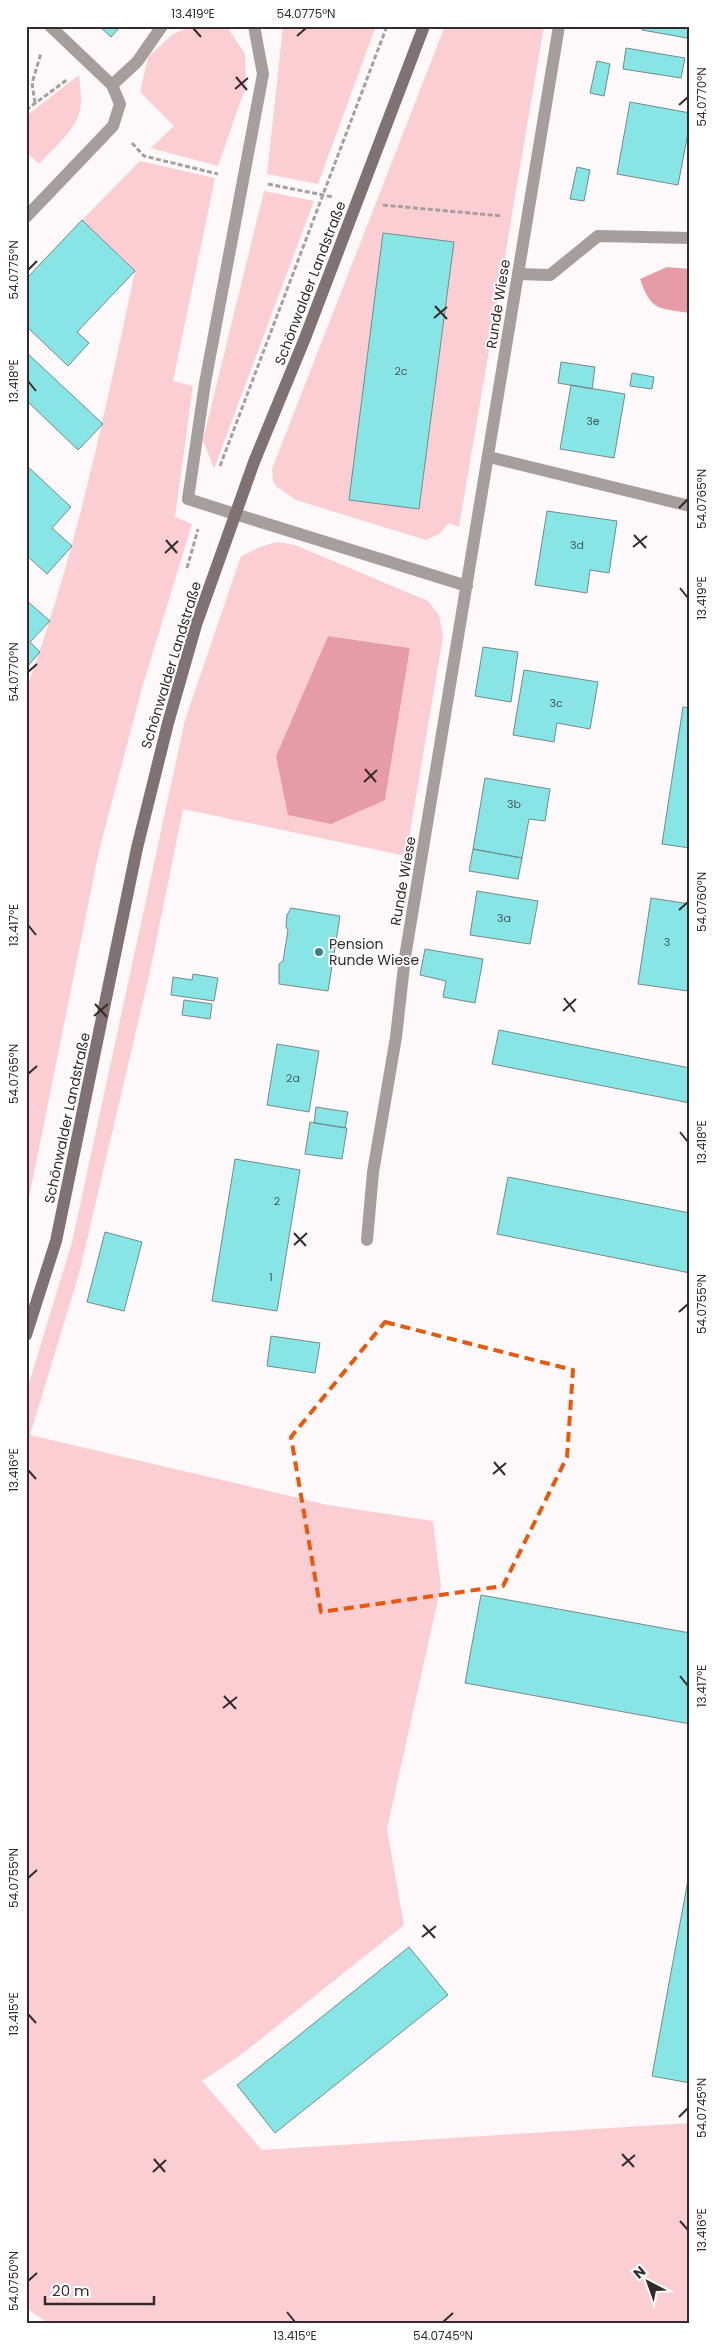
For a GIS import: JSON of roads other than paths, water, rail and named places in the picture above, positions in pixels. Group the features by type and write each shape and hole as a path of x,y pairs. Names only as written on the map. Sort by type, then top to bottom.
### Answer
{"main road":[{"name":"Schönwalder Landstraße","path":"26,1335 56,1241 137,848 168,723 196,625 235,514 358,203 424,26"}],"street":[{"path":"26,217 113,126 120,104 112,85 50,26"},
{"path":"112,85 137,62 162,26"},
{"path":"254,26 263,74 205,383 188,499 467,586"},
{"name":"Runde Wiese","path":"367,1240 373,1172 396,1037 405,957 489,457 558,26"},
{"path":"518,274 550,275 598,236 690,238"},
{"path":"489,457 690,506"}],"place":[{"name":"Pension Runde Wiese","path":"319,952"}]}
